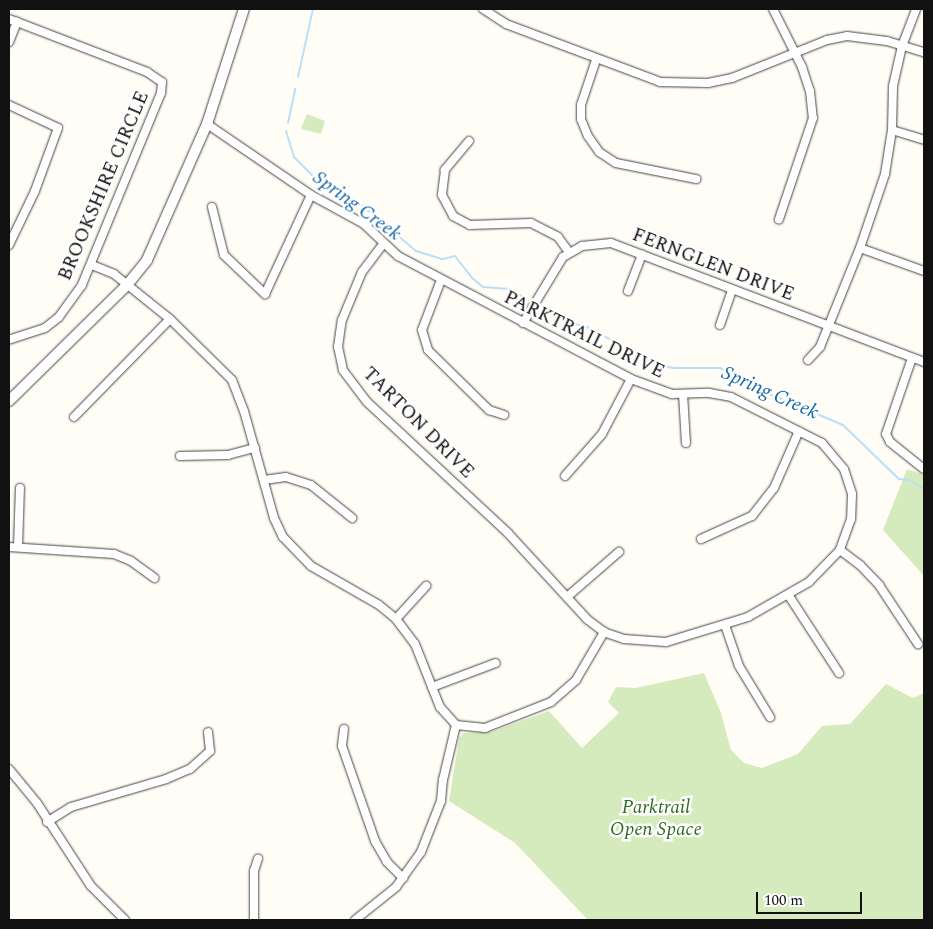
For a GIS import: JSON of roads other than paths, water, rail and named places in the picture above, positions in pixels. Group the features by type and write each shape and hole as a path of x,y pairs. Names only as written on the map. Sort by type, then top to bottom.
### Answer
{"street":[{"path":"9,401 127,284 158,240 207,124 244,9"},
{"path":"483,9 506,24 596,60 660,82 708,83 732,78 794,52 847,36 888,41 924,52"},
{"path":"773,9 810,91 812,123 779,219"},
{"path":"808,360 820,347 860,248 885,174 892,130 893,86 902,46 916,9"},
{"name":"BROOKSHIRE CIRCLE","path":"9,19 147,72 162,82 161,93 92,264 59,317 30,335 9,340"},
{"path":"9,42 17,22"},
{"path":"596,60 581,112 588,136 599,152 616,163 696,179"},
{"path":"9,105 58,128 35,191 9,245"},
{"name":"PARKTRAIL DRIVE","path":"207,124 311,195 357,220 383,244 441,280 523,323 631,379 659,391 683,394 709,393 731,397 799,431 832,451 849,480 852,494 851,519 840,550 821,572 789,596 725,625 666,642 650,643 604,632"},
{"path":"892,130 924,140"},
{"path":"470,141 445,170 442,195 453,216 470,225 531,223 558,237 570,252"},
{"path":"212,207 224,255 264,294 311,195"},
{"name":"FERNGLEN DRIVE","path":"523,323 557,264 570,252 596,243 610,243 924,362"},
{"name":"TARTON DRIVE","path":"383,244 362,272 342,320 338,347 343,370 367,402 508,533 567,597 604,632"},
{"path":"860,248 924,271"},
{"path":"628,291 642,256"},
{"path":"92,264 114,274 170,319 232,380 255,448 274,518 291,546 311,566 378,604 396,619 416,644 440,707 456,725 485,728 551,702 576,680 604,632"},
{"path":"441,280 422,330 428,350 489,410 504,415"},
{"path":"720,325 732,290"},
{"path":"74,417 170,319"},
{"path":"912,358 886,434 890,442 924,469"},
{"path":"565,476 602,434 631,379"},
{"path":"683,394 686,443"},
{"path":"701,539 752,516 774,488 799,431"},
{"path":"180,456 228,455 255,448"},
{"path":"264,480 286,477 311,485 352,518"},
{"path":"18,547 20,488"},
{"path":"9,547 114,554 131,561 154,578"},
{"path":"840,550 860,564 880,585 918,644"},
{"path":"567,597 619,552"},
{"path":"396,619 426,586"},
{"path":"789,596 839,673"},
{"path":"725,625 739,666 770,717"},
{"path":"432,687 496,663"},
{"path":"356,920 374,907 403,878 421,852 437,815 456,725"},
{"path":"344,729 342,746 375,841 387,862 403,878"},
{"path":"47,822 70,807 166,779 190,769 210,752 208,732"},
{"path":"9,770 27,789 91,886 125,920"},
{"path":"254,920 254,871 258,859"}],"waterway":[{"name":"Spring Creek","path":"298,77 313,9"},
{"name":"Spring Creek","path":"288,123 295,89"},
{"name":"Spring Creek","path":"286,131 294,157 312,175 354,199 416,251 443,259 455,256 472,278 483,287 510,289 521,296"},
{"name":"Spring Creek","path":"543,309 568,322 590,328 653,364 674,368 720,368 760,390 843,425 899,479 909,480 924,489"}],"park label":[{"name":"Parktrail Open Space","path":"656,819"}]}
